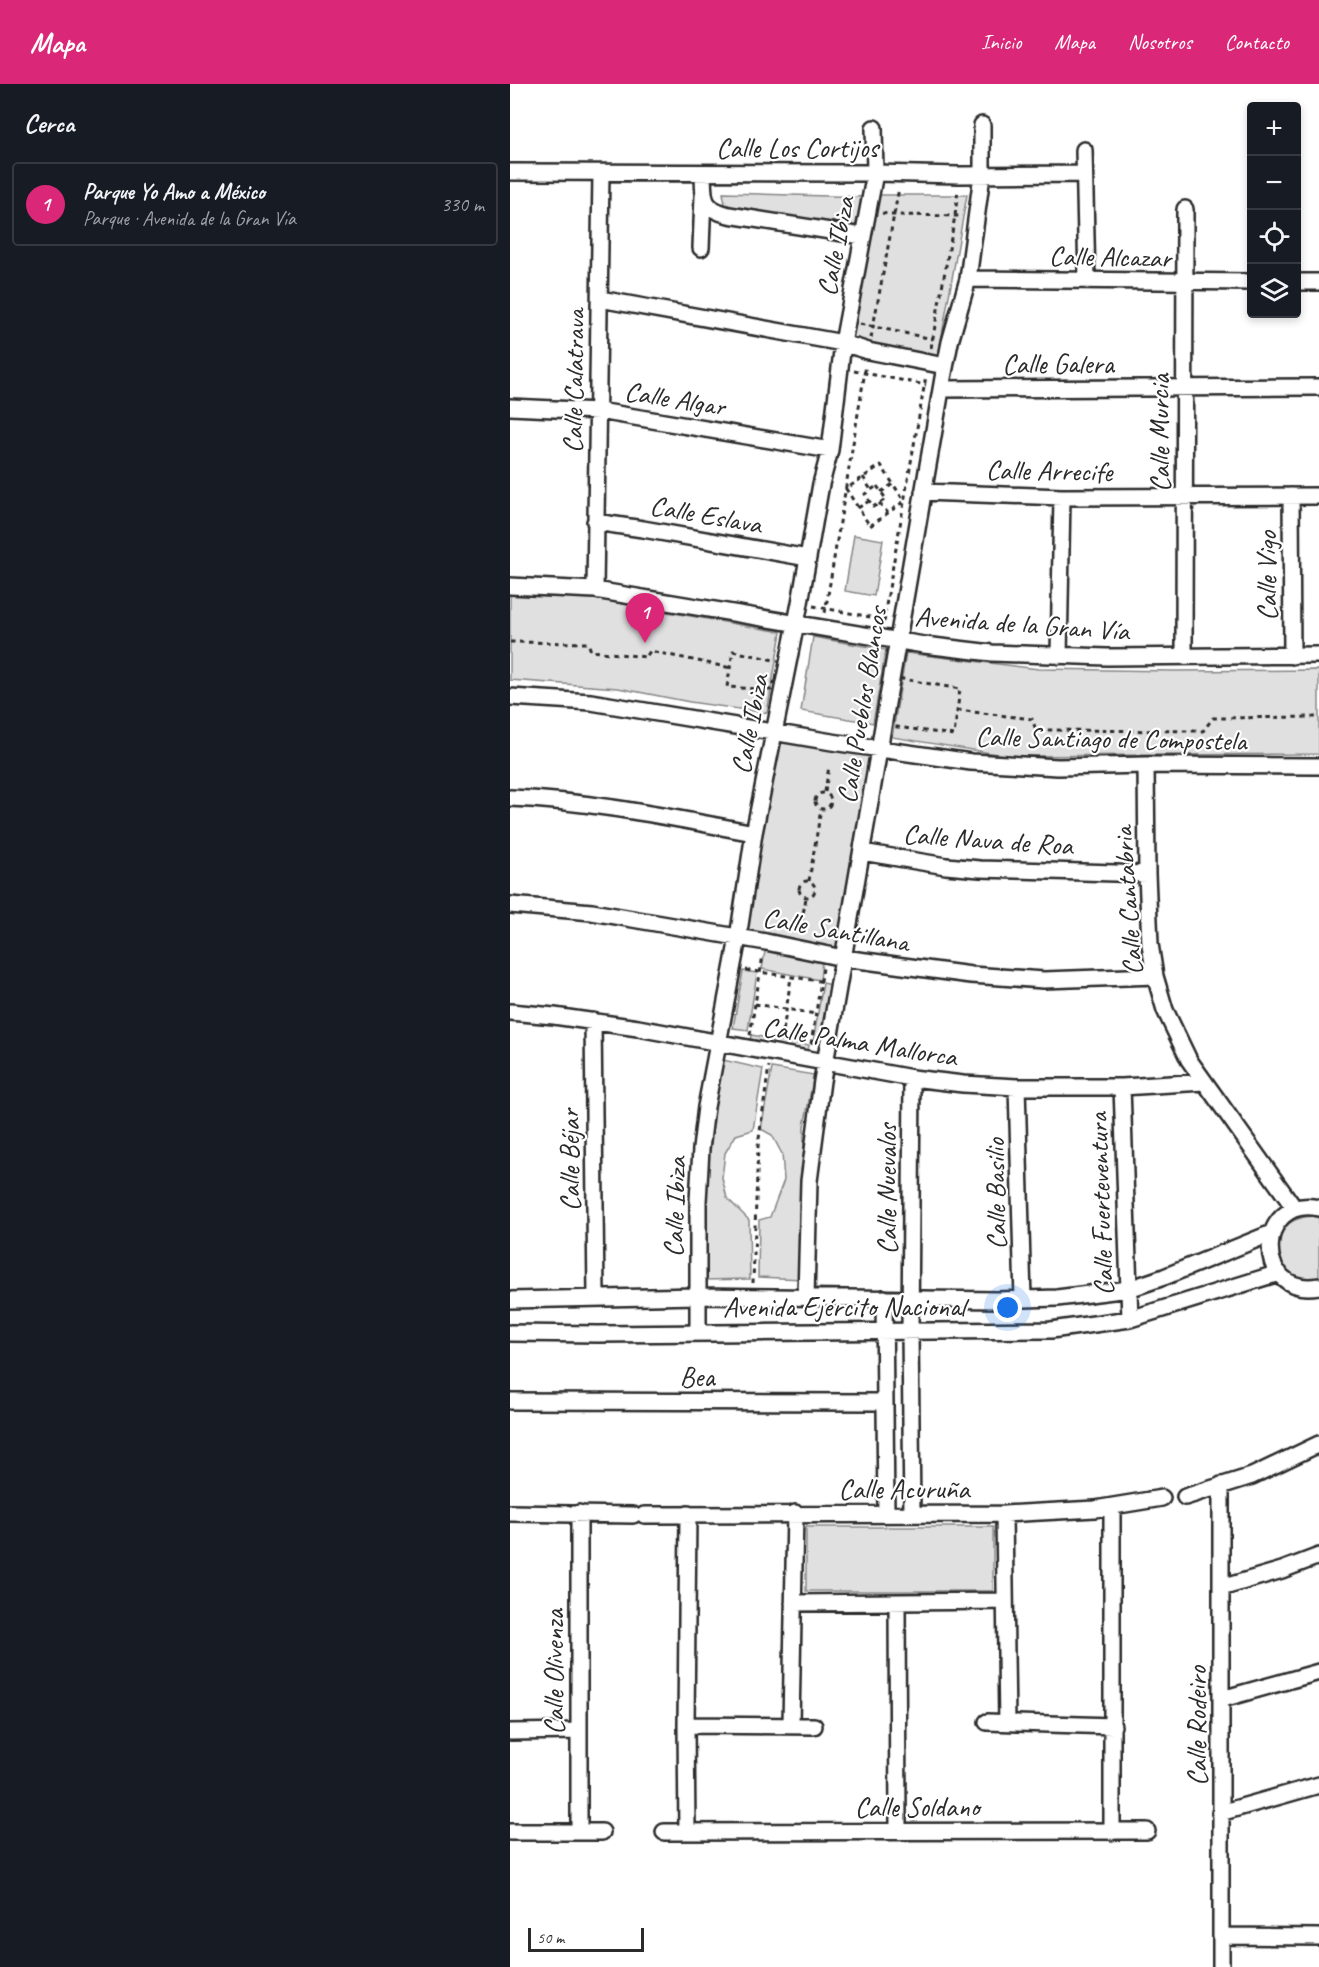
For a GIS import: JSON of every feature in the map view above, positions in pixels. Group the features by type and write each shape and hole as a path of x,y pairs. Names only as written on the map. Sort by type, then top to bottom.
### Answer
{"street":[{"name":"Calle Pueblos Blancos","path":"806,1297 811,1154 896,640 943,378 950,342 968,279 982,175 982,125"},
{"name":"Calle Ibiza","path":"698,1332 701,1149 711,1078 738,938 753,833 800,603 821,484 830,450 843,343 875,173 874,128"},
{"path":"1084,150 1087,281"},
{"name":"Calle Los Cortijos","path":"510,172 1084,174"},
{"name":"Calle Calatrava","path":"595,590 601,173"},
{"path":"700,248 704,196 703,173"},
{"path":"704,196 708,206 713,210 729,215 862,236"},
{"name":"Calle Murcia","path":"1185,209 1185,657"},
{"name":"Calle Alcazar","path":"968,279 1247,282"},
{"path":"1301,282 1319,282"},
{"name":"Calle Galera","path":"600,299 843,343 868,351 928,363 943,378 1184,388 1319,387"},
{"name":"Calle Algar","path":"510,407 599,411 830,450"},
{"name":"Calle Arrecife","path":"923,492 1062,497 1319,496"},
{"name":"Calle Vigo","path":"1291,496 1292,656"},
{"path":"1059,656 1062,497"},
{"name":"Calle Eslava","path":"595,522 808,558"},
{"name":"Avenida de la Gran Vía","path":"510,586 595,590 896,640 992,653 1185,657 1319,655"},
{"name":"Calle Santiago de Compostela","path":"510,697 591,702 971,762 1015,766 1319,766"},
{"name":"Calle Cantabria","path":"1146,765 1150,944 1155,976 1165,1010 1189,1060 1295,1209"},
{"path":"510,798 578,802 753,833"},
{"name":"Calle Nava de Roa","path":"862,852 946,866 980,869 1147,874"},
{"name":"Calle Santillana","path":"510,905 592,912 766,942 843,958 971,975 1019,979 1087,980 1155,976"},
{"name":"Calle Palma Mallorca","path":"510,1012 593,1021 912,1078 1017,1087 1122,1087 1204,1082"},
{"name":"Calle Béjar","path":"593,1021 596,1298"},
{"name":"Calle Nuevalos","path":"910,1332 912,1078"},
{"name":"Calle Basilio","path":"1017,1087 1023,1299"},
{"name":"Calle Fuerteventura","path":"1122,1087 1130,1319"},
{"path":"1318,1206 1295,1209 1281,1219 1272,1233 1269,1254 1279,1274 1294,1284 1303,1287 1319,1286"},
{"name":"Avenida Ejército Nacional","path":"510,1300 698,1296 1023,1299 1090,1295 1129,1288 1164,1277 1272,1233"},
{"name":"Avenida Ejército Nacional","path":"510,1333 1051,1330 1130,1319 1279,1274"},
{"path":"884,1298 886,1514"},
{"path":"910,1332 912,1513"},
{"name":"Bea","path":"510,1401 884,1402"},
{"path":"1185,1497 1252,1476 1319,1444"},
{"name":"Calle Rodeiro","path":"1221,1485 1221,1967"},
{"name":"Calle Acuruña","path":"510,1513 1004,1514 1112,1507 1162,1498"},
{"path":"1112,1507 1112,1832"},
{"name":"Calle Olivenza","path":"579,1513 579,1831"},
{"path":"791,1724 795,1513"},
{"path":"687,1832 688,1514"},
{"path":"1004,1514 1007,1723"},
{"path":"1221,1588 1282,1570 1319,1556"},
{"path":"793,1603 1005,1601"},
{"path":"897,1603 898,1831"},
{"path":"1222,1699 1319,1672"},
{"path":"987,1722 1113,1726"},
{"path":"686,1725 791,1724 814,1726"},
{"path":"510,1732 578,1731"},
{"path":"1220,1813 1319,1785"},
{"name":"Calle Soldano","path":"664,1832 1147,1831"},
{"path":"510,1832 602,1832"},
{"path":"1221,1936 1319,1937"}],"path":[{"path":"821,627 826,610 892,215 902,173"},
{"path":"880,637 955,216 959,175"},
{"path":"868,211 892,215 976,217"},
{"path":"847,320 950,342"},
{"path":"840,369 925,386 943,378"},
{"path":"846,489 881,465 904,501"},
{"path":"863,477 871,490"},
{"path":"881,492 893,484"},
{"path":"877,486 881,492 886,499 873,507 865,495 877,486"},
{"path":"846,489 870,526 904,501"},
{"path":"858,508 869,501"},
{"path":"879,503 888,513"},
{"path":"800,603 900,623"},
{"path":"510,642 588,643 591,651 646,657 650,651 731,668"},
{"path":"734,651 783,662 771,690 727,687 731,668 734,651"},
{"path":"891,677 960,689 954,735 883,725 891,677"},
{"path":"957,710 1032,719 1036,730 1203,731 1213,718 1319,717"},
{"path":"825,792 828,766"},
{"path":"821,809 814,800 817,795 825,792"},
{"path":"821,809 828,807 831,803 831,797 825,792"},
{"path":"809,881 821,809"},
{"path":"809,881 814,884 815,892 806,898 800,894 799,888 804,882 809,881"},
{"path":"800,930 806,898"},
{"path":"748,1048 766,942"},
{"path":"809,1059 825,960"},
{"path":"732,969 839,984"},
{"path":"782,1039 791,977"},
{"path":"755,1004 816,1014"},
{"path":"753,1296 758,1146 772,1052"}],"shaded area":[{"path":"723,193 864,197 858,231 726,209"},
{"path":"874,195 967,195 938,357 846,339"},
{"path":"854,535 883,540 874,596 845,591"},
{"path":"510,593 538,593 594,599 781,632 767,713 690,702 618,688 510,680"},
{"path":"813,637 886,650 873,723 801,711"},
{"path":"906,653 1039,669 1319,670 1319,754 1009,756 892,737"},
{"path":"779,735 871,750 838,950 746,935"},
{"path":"765,951 822,961 820,980 762,969"},
{"path":"743,971 757,973 748,1030 733,1028"},
{"path":"823,983 841,987 831,1046 813,1042"},
{"path":"751,1035 809,1045 806,1064 749,1054"},
{"path":"723,1060 763,1069 753,1130 736,1135 725,1153 722,1178 727,1198 749,1220 750,1279 704,1280 706,1161"},
{"path":"772,1068 814,1075 804,1126 803,1279 758,1277 759,1220 770,1217 784,1180 782,1154 772,1135 761,1129"},
{"path":"1303,1217 1319,1218 1319,1281 1305,1281 1288,1273 1281,1264 1277,1248 1284,1228"},
{"path":"806,1527 993,1527 993,1591 806,1591"}],"place":[{"name":"Parque Yo Amo a México","path":"645,643"}]}
